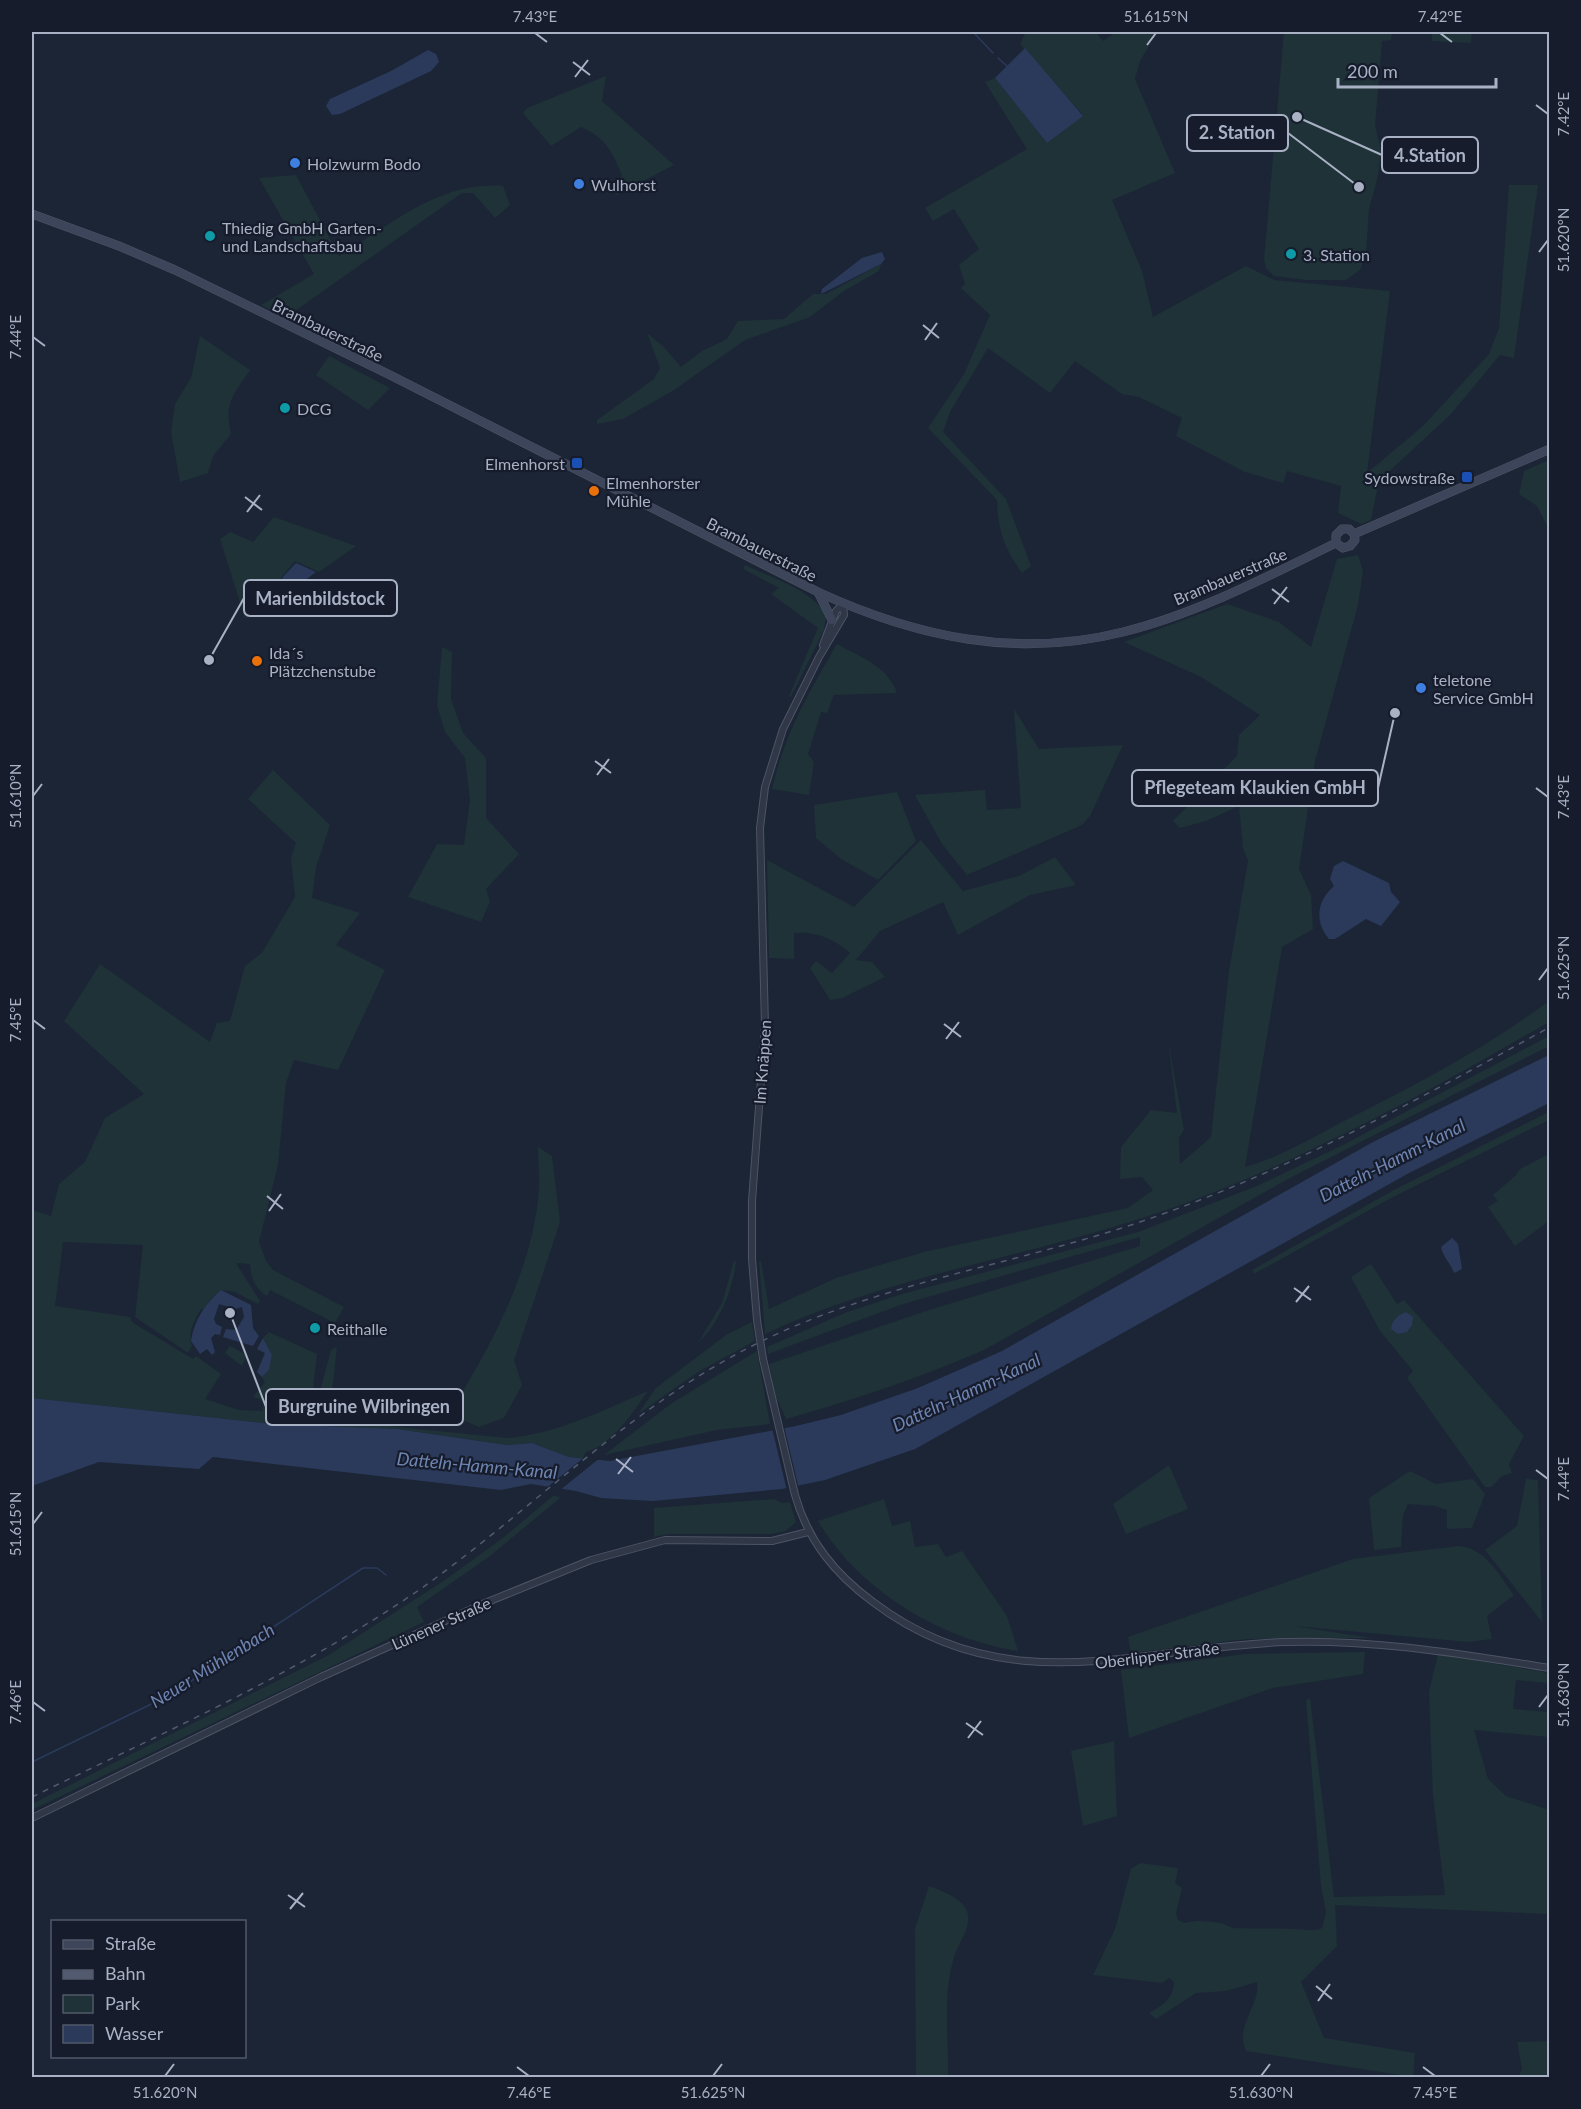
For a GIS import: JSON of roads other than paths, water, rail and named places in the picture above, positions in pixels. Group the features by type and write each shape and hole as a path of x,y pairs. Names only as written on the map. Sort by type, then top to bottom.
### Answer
{"main road":[{"name":"Brambauerstraße","path":"32,214 119,246 203,284 388,374 843,604 883,620 928,633 1005,645 1079,640 1122,633 1224,595 1336,543"},
{"path":"1354,534 1550,449"},
{"path":"1342,529 1349,529 1354,534 1354,540 1350,546 1341,547 1336,543 1336,535 1342,529"},
{"path":"818,592 832,620"}],"street":[{"path":"819,657 836,611 843,604"},
{"name":"Im Knäppen","path":"808,1532 795,1495 763,1359 752,1259 752,1201 765,1026 760,828 765,787 783,729 819,657 844,615 843,604"},
{"name":"Oberlipper Straße","path":"808,1532 830,1563 884,1611 934,1638 966,1650 1006,1660 1079,1664 1238,1645 1330,1642 1424,1648 1550,1668"},
{"name":"Lünener Straße","path":"32,1818 321,1677 591,1560 665,1540 772,1541 808,1532"}],"water":[{"path":"1025,48 1083,116 1047,143 995,78"},
{"path":"428,50 436,54 439,62 431,71 340,114 332,115 326,106 330,99 391,71"},
{"path":"882,252 885,259 881,264 821,294 822,289 862,258"},
{"path":"296,563 316,572 292,590 282,578"},
{"path":"1343,861 1389,883 1391,892 1400,902 1381,926 1366,919 1335,939 1329,939 1321,925 1321,905 1334,886 1330,879 1334,866"},
{"name":"Datteln-Hamm-Kanal","path":"1549,1055 1549,1103 1409,1173 915,1449 825,1480 782,1489 653,1501 601,1498 576,1491 531,1484 501,1490 213,1457 199,1469 99,1462 32,1486 32,1398 272,1424 397,1429 507,1445 532,1443 569,1457 610,1461 796,1426 841,1415 918,1388 1002,1351 1373,1142"},
{"path":"1452,1238 1458,1244 1462,1269 1454,1273 1441,1247"},
{"path":"221,1290 251,1305 253,1328 259,1336 253,1346 223,1337 226,1329 236,1330 244,1317 242,1307 235,1309 219,1304 214,1319 216,1324 222,1327 220,1335 215,1334 211,1338 215,1352 212,1355 207,1349 200,1354 191,1341 195,1326 210,1300"},
{"path":"1406,1312 1413,1317 1412,1325 1407,1332 1398,1334 1391,1329 1392,1323"},
{"path":"263,1338 272,1355 269,1370 262,1377 257,1372 265,1353 257,1349"}],"waterway":[{"path":"973,32 993,53"},
{"path":"998,58 1007,66"},
{"name":"Neuer Mühlenbach","path":"32,1762 170,1695 363,1568 377,1568 386,1575"}],"railway":[{"path":"32,1797 229,1701 373,1620 419,1590 460,1559 664,1399 707,1371 752,1346 798,1325 894,1291 1089,1238 1191,1204 1296,1159 1399,1109 1550,1027"}],"place":[{"name":"4.Station","path":"1297,117"},
{"name":"Holzwurm Bodo","path":"295,163"},
{"name":"Wulhorst","path":"579,184"},
{"name":"2. Station","path":"1359,187"},
{"name":"Thiedig GmbH Garten- und Landschaftsbau","path":"210,236"},
{"name":"3. Station","path":"1291,254"},
{"name":"DCG","path":"285,408"},
{"name":"Elmenhorst","path":"577,463"},
{"name":"Sydowstraße","path":"1467,477"},
{"name":"Elmenhorster Mühle","path":"594,491"},
{"name":"Marienbildstock","path":"209,660"},
{"name":"Ida´s Plätzchenstube","path":"257,661"},
{"name":"teletone Service GmbH","path":"1421,688"},
{"name":"Pflegeteam Klaukien GmbH","path":"1395,713"},
{"name":"Burgruine Wilbringen","path":"230,1313"},
{"name":"Reithalle","path":"315,1328"}]}
